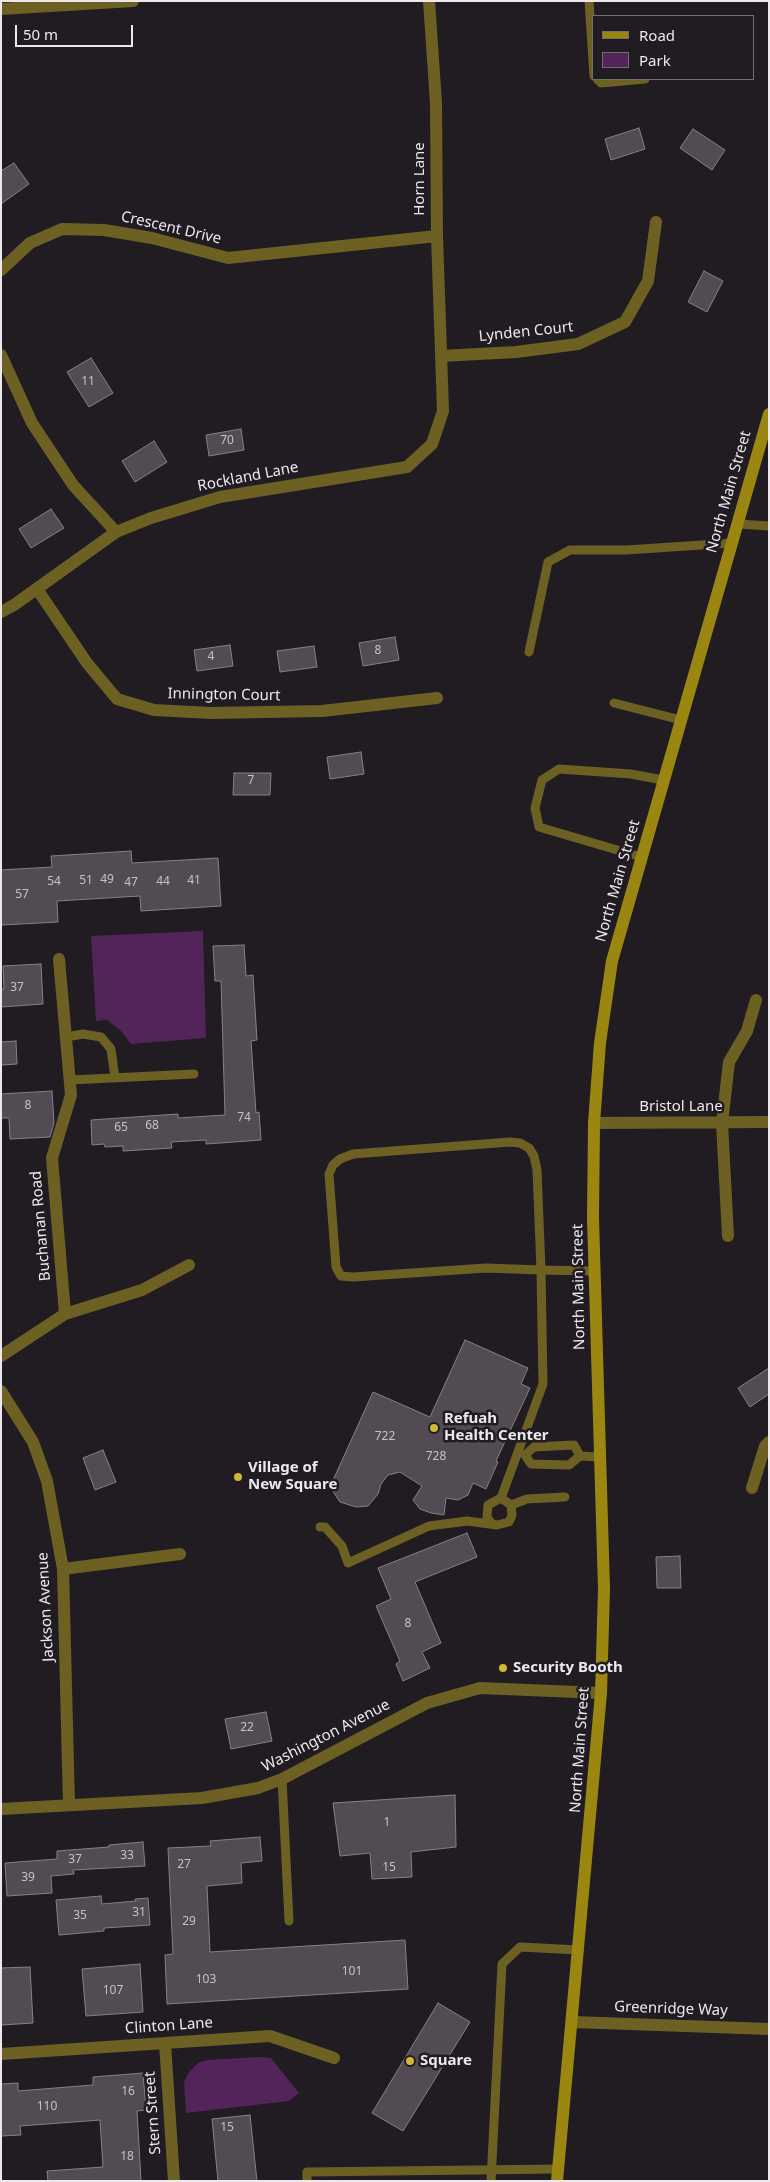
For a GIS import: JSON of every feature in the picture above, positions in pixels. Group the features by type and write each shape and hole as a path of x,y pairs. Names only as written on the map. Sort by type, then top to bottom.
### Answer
{"main road":[{"name":"North Main Street","path":"558,2175 601,1693 604,1589 595,1272 594,1123 600,1043 612,961 769,414"}],"street":[{"path":"1,9 133,1"},
{"name":"Horn Lane","path":"429,1 436,104 437,236 441,356"},
{"name":"Lynden Court","path":"441,356 516,352 578,344 625,322 648,281 656,222"},
{"name":"Crescent Drive","path":"1,270 30,243 62,229 104,230 152,238 228,258 437,236"},
{"path":"1,355 37,431 73,485 116,532"},
{"name":"Rockland Lane","path":"1,612 37,589 116,532 151,518 220,497 407,467 432,444 443,411 441,356"},
{"name":"Innington Court","path":"37,589 87,663 117,699 154,710 211,713 322,711 437,698"},
{"name":"Buchanan Road","path":"60,959 71,1095 52,1158 65,1314"},
{"path":"728,1236 722,1123 728,1062 747,1030 756,1000"},
{"name":"Bristol Lane","path":"594,1123 769,1122"},
{"path":"1,1356 65,1314 142,1290 190,1265"},
{"name":"Jackson Avenue","path":"1,1391 32,1442 47,1481 63,1569 69,1804"},
{"path":"752,1488 765,1446 769,1442"},
{"path":"63,1569 180,1554"},
{"name":"Washington Avenue","path":"1,1809 202,1798 258,1788 282,1779 427,1703 480,1688 601,1693"},
{"name":"Greenridge Way","path":"573,2022 769,2029"},
{"name":"Clinton Lane","path":"1,2054 270,2036 334,2058"},
{"name":"Stern Street","path":"165,2042 174,2181"}],"lane":[{"path":"589,1 592,46"},
{"path":"598,80 601,83 634,80"},
{"path":"738,524 769,526"},
{"path":"529,652 548,562 570,550 626,550 732,543"},
{"path":"614,703 681,720"},
{"path":"641,857 540,827 535,808 542,780 558,768 631,774 664,780"},
{"path":"66,1037 83,1034 101,1037 111,1049 115,1078"},
{"path":"70,1080 194,1074"},
{"path":"492,1524 487,1517 488,1505 501,1498 521,1455 543,1384 541,1270 537,1170 534,1156 529,1148 520,1143 353,1154 340,1159 333,1165 330,1174 336,1267 341,1276 353,1277 486,1268 541,1270 595,1272"},
{"path":"521,1455 534,1447 574,1446 580,1456"},
{"path":"521,1455 531,1464 568,1465 580,1456 600,1457"},
{"path":"511,1505 527,1499 566,1497"},
{"path":"320,1527 324,1527 342,1546 348,1563 429,1526 467,1521 504,1524 508,1522 512,1515 511,1505 501,1498"},
{"path":"282,1779 289,1921"},
{"path":"491,2181 502,1964 520,1947 579,1950"},
{"path":"307,2181 307,2172 491,2170 558,2175"}],"green space":[{"path":"203,931 206,1038 131,1044 121,1031 107,1020 96,1021 91,936"},
{"path":"271,2058 299,2093 289,2101 186,2113 184,2082 189,2072 198,2063 207,2060"}],"building":[{"path":"639,128 645,149 611,160 605,139"},
{"path":"693,129 725,150 712,170 680,148"},
{"path":"14,163 29,184 1,204 1,171"},
{"path":"704,271 723,281 707,312 688,302"},
{"path":"91,358 113,393 89,407 67,372"},
{"path":"241,429 244,450 209,456 206,435"},
{"path":"154,441 167,462 135,482 122,461"},
{"path":"51,509 64,528 31,548 19,529"},
{"path":"395,637 399,660 363,666 359,643"},
{"path":"230,645 233,666 197,671 194,650"},
{"path":"314,646 317,667 280,672 277,651"},
{"path":"361,752 364,774 330,779 327,757"},
{"path":"234,773 271,773 270,795 233,795"},
{"path":"131,851 132,863 218,858 221,906 141,911 140,896 57,901 58,922 1,925 1,870 52,867 51,856"},
{"path":"244,945 246,976 253,975 257,1040 251,1041 256,1113 259,1112 261,1140 206,1144 206,1140 171,1142 172,1148 123,1151 123,1146 105,1147 104,1144 92,1145 91,1120 178,1114 178,1118 225,1115 221,981 215,981 213,946"},
{"path":"41,964 43,1004 1,1007 1,989 4,989 3,966"},
{"path":"16,1041 17,1064 1,1065 1,1042"},
{"path":"52,1091 54,1123 50,1137 10,1139 9,1118 1,1118 1,1094"},
{"name":"Refuah Health Center","path":"465,1340 528,1368 521,1384 530,1388 496,1461 498,1462 486,1489 473,1483 468,1495 458,1500 446,1498 444,1515 431,1513 420,1509 413,1500 422,1486 400,1472 388,1475 381,1484 378,1494 368,1506 356,1507 340,1502 330,1487 373,1392 430,1417"},
{"path":"769,1368 769,1394 750,1407 738,1388"},
{"path":"103,1450 116,1482 95,1490 83,1458"},
{"path":"467,1533 477,1557 415,1582 441,1643 422,1652 430,1668 403,1681 396,1664 400,1661 376,1606 391,1599 378,1568"},
{"path":"680,1556 681,1588 657,1588 656,1557"},
{"path":"266,1712 272,1741 231,1749 225,1719"},
{"path":"455,1795 456,1847 411,1852 412,1877 372,1879 370,1853 340,1856 333,1803"},
{"path":"260,1837 262,1861 241,1863 242,1883 207,1886 210,1952 405,1940 408,1989 167,2004 165,1955 173,1954 168,1848 211,1846 210,1841"},
{"path":"143,1842 145,1866 73,1870 74,1874 51,1876 52,1893 7,1896 5,1863 57,1859 57,1851"},
{"path":"101,1896 102,1904 148,1898 150,1925 104,1928 104,1931 59,1935 56,1900"},
{"path":"140,1964 143,2012 86,2016 82,1969"},
{"path":"30,1967 33,2023 1,2025 1,1968"},
{"path":"438,2003 470,2022 403,2131 372,2113"},
{"path":"143,2073 146,2110 137,2111 141,2181 48,2181 47,2171 103,2167 100,2120 20,2126 21,2135 1,2136 1,2084 18,2083 18,2091 93,2085 93,2077"},
{"path":"250,2115 257,2181 218,2181 212,2119"}],"place":[{"name":"Refuah Health Center","path":"434,1428"},
{"name":"Village of New Square","path":"238,1477"},
{"name":"Security Booth","path":"503,1668"},
{"name":"Square","path":"410,2061"}]}
